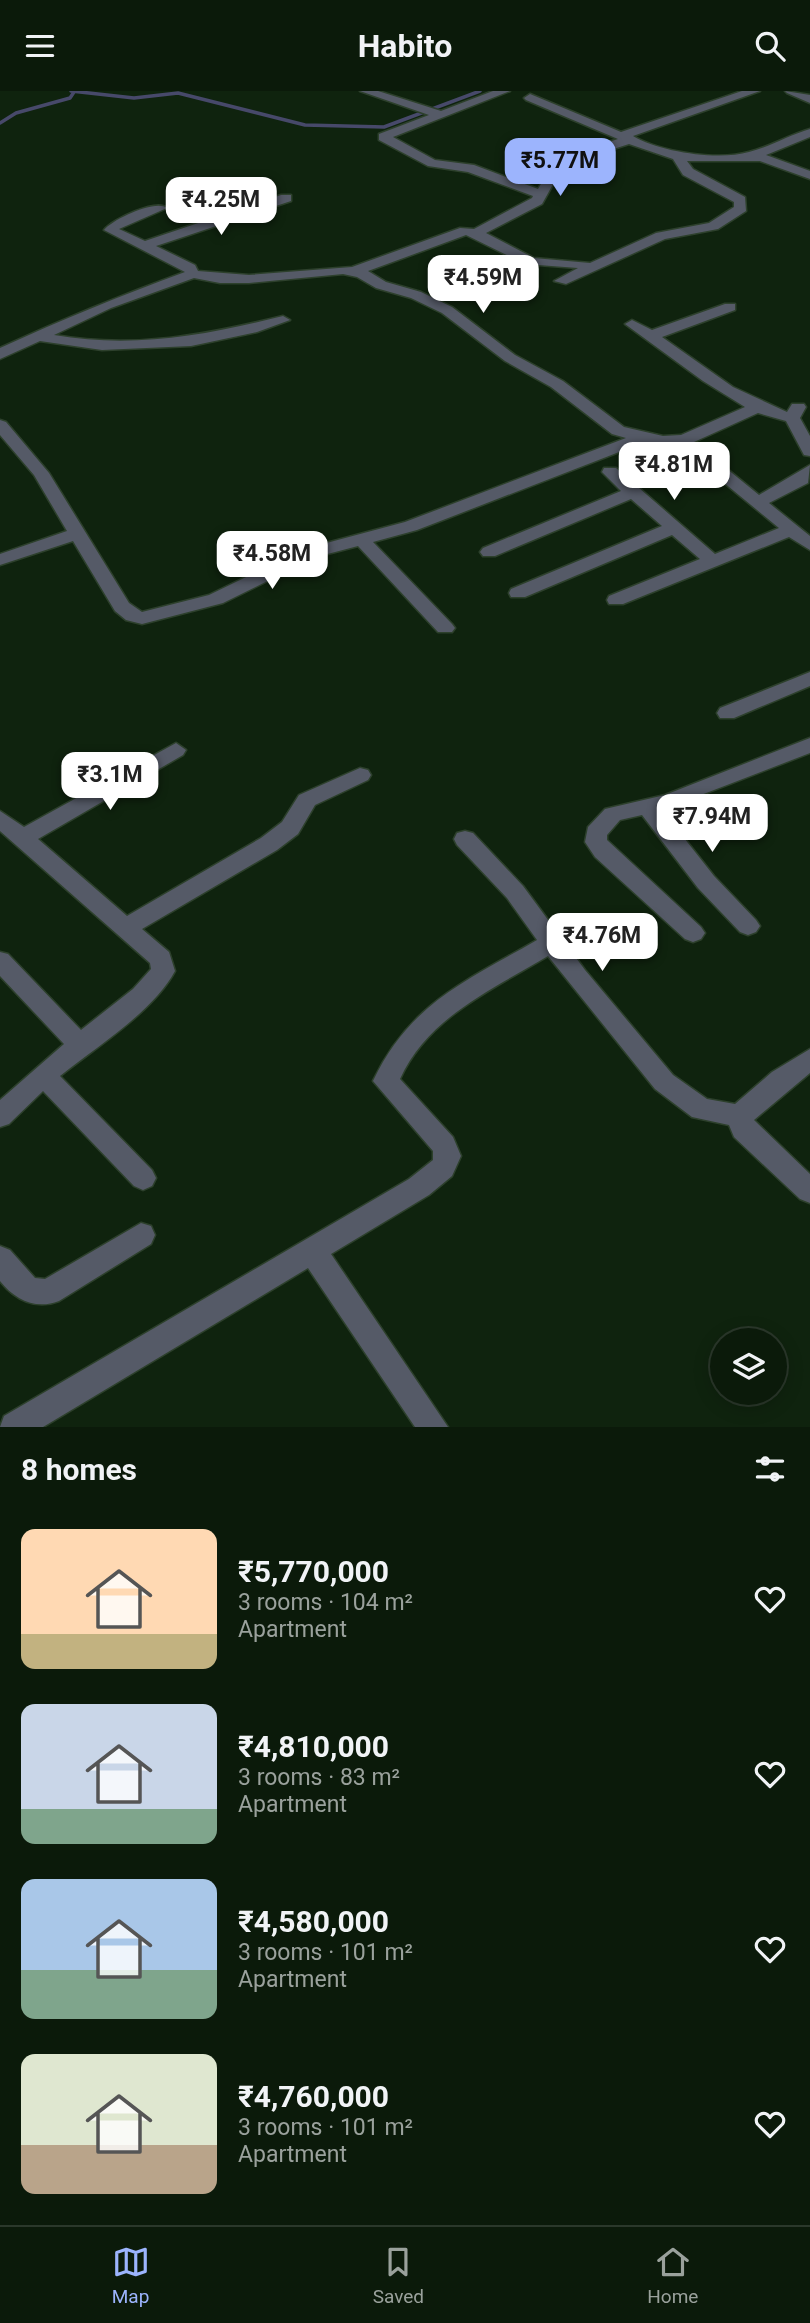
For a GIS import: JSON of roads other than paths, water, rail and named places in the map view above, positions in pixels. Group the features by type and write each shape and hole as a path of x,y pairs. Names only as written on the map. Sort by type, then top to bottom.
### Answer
{"street":[{"path":"366,91 439,115"},
{"path":"504,91 383,137 432,163 470,168 542,195"},
{"path":"476,233 531,205 542,195 552,175 569,159 754,91"},
{"path":"791,91 810,99"},
{"path":"530,98 677,156 751,156 774,161 810,175"},
{"path":"751,156 810,133"},
{"path":"561,281 661,236 713,226 741,208 740,200 688,172 677,156"},
{"path":"143,246 286,198"},
{"path":"160,208 111,228 113,232 190,268 193,274"},
{"path":"0,354 106,305 193,274 220,279 249,279 355,271 450,234 465,231 476,233 527,261 567,260 589,267"},
{"path":"355,271 380,285 416,295 447,310 510,358 557,384 618,431 641,438 682,440 703,434 755,408"},
{"path":"652,335 730,307"},
{"path":"38,336 132,348 214,340 283,320"},
{"path":"632,324 652,335 724,390 755,408 795,412 810,451"},
{"path":"0,425 41,474 122,607 133,616 142,618 216,599 280,565 310,553 362,540 446,513 641,438"},
{"path":"682,440 760,501 810,545"},
{"path":"760,501 802,479 810,470"},
{"path":"610,472 713,561"},
{"path":"489,552 633,492"},
{"path":"518,593 674,527"},
{"path":"617,600 792,529"},
{"path":"0,560 79,533"},
{"path":"362,540 445,628"},
{"path":"727,713 810,678"},
{"path":"693,933 596,842 596,833 613,814 670,801 810,745"},
{"path":"22,838 176,750"},
{"path":"125,928 269,844 290,828 307,800 360,775"},
{"path":"647,806 706,882 748,926"},
{"path":"0,819 161,959 163,971 142,996 2,1110"},
{"path":"465,839 508,883 552,943 664,1082 701,1108 740,1116"},
{"path":"15,1427 419,1187 443,1168 448,1156 444,1145 386,1081 392,1063 439,1011 552,943"},
{"path":"0,961 80,1045"},
{"path":"740,1116 781,1079 810,1059"},
{"path":"43,1075 143,1178"},
{"path":"740,1116 743,1129 810,1191"},
{"path":"0,1259 23,1288 35,1294 49,1292 141,1235"},
{"path":"313,1251 433,1427"}],"waterway":[{"path":"71,91 134,98 178,93 305,125 384,127 480,91"},
{"path":"0,123 16,113 70,98 74,92"}]}
